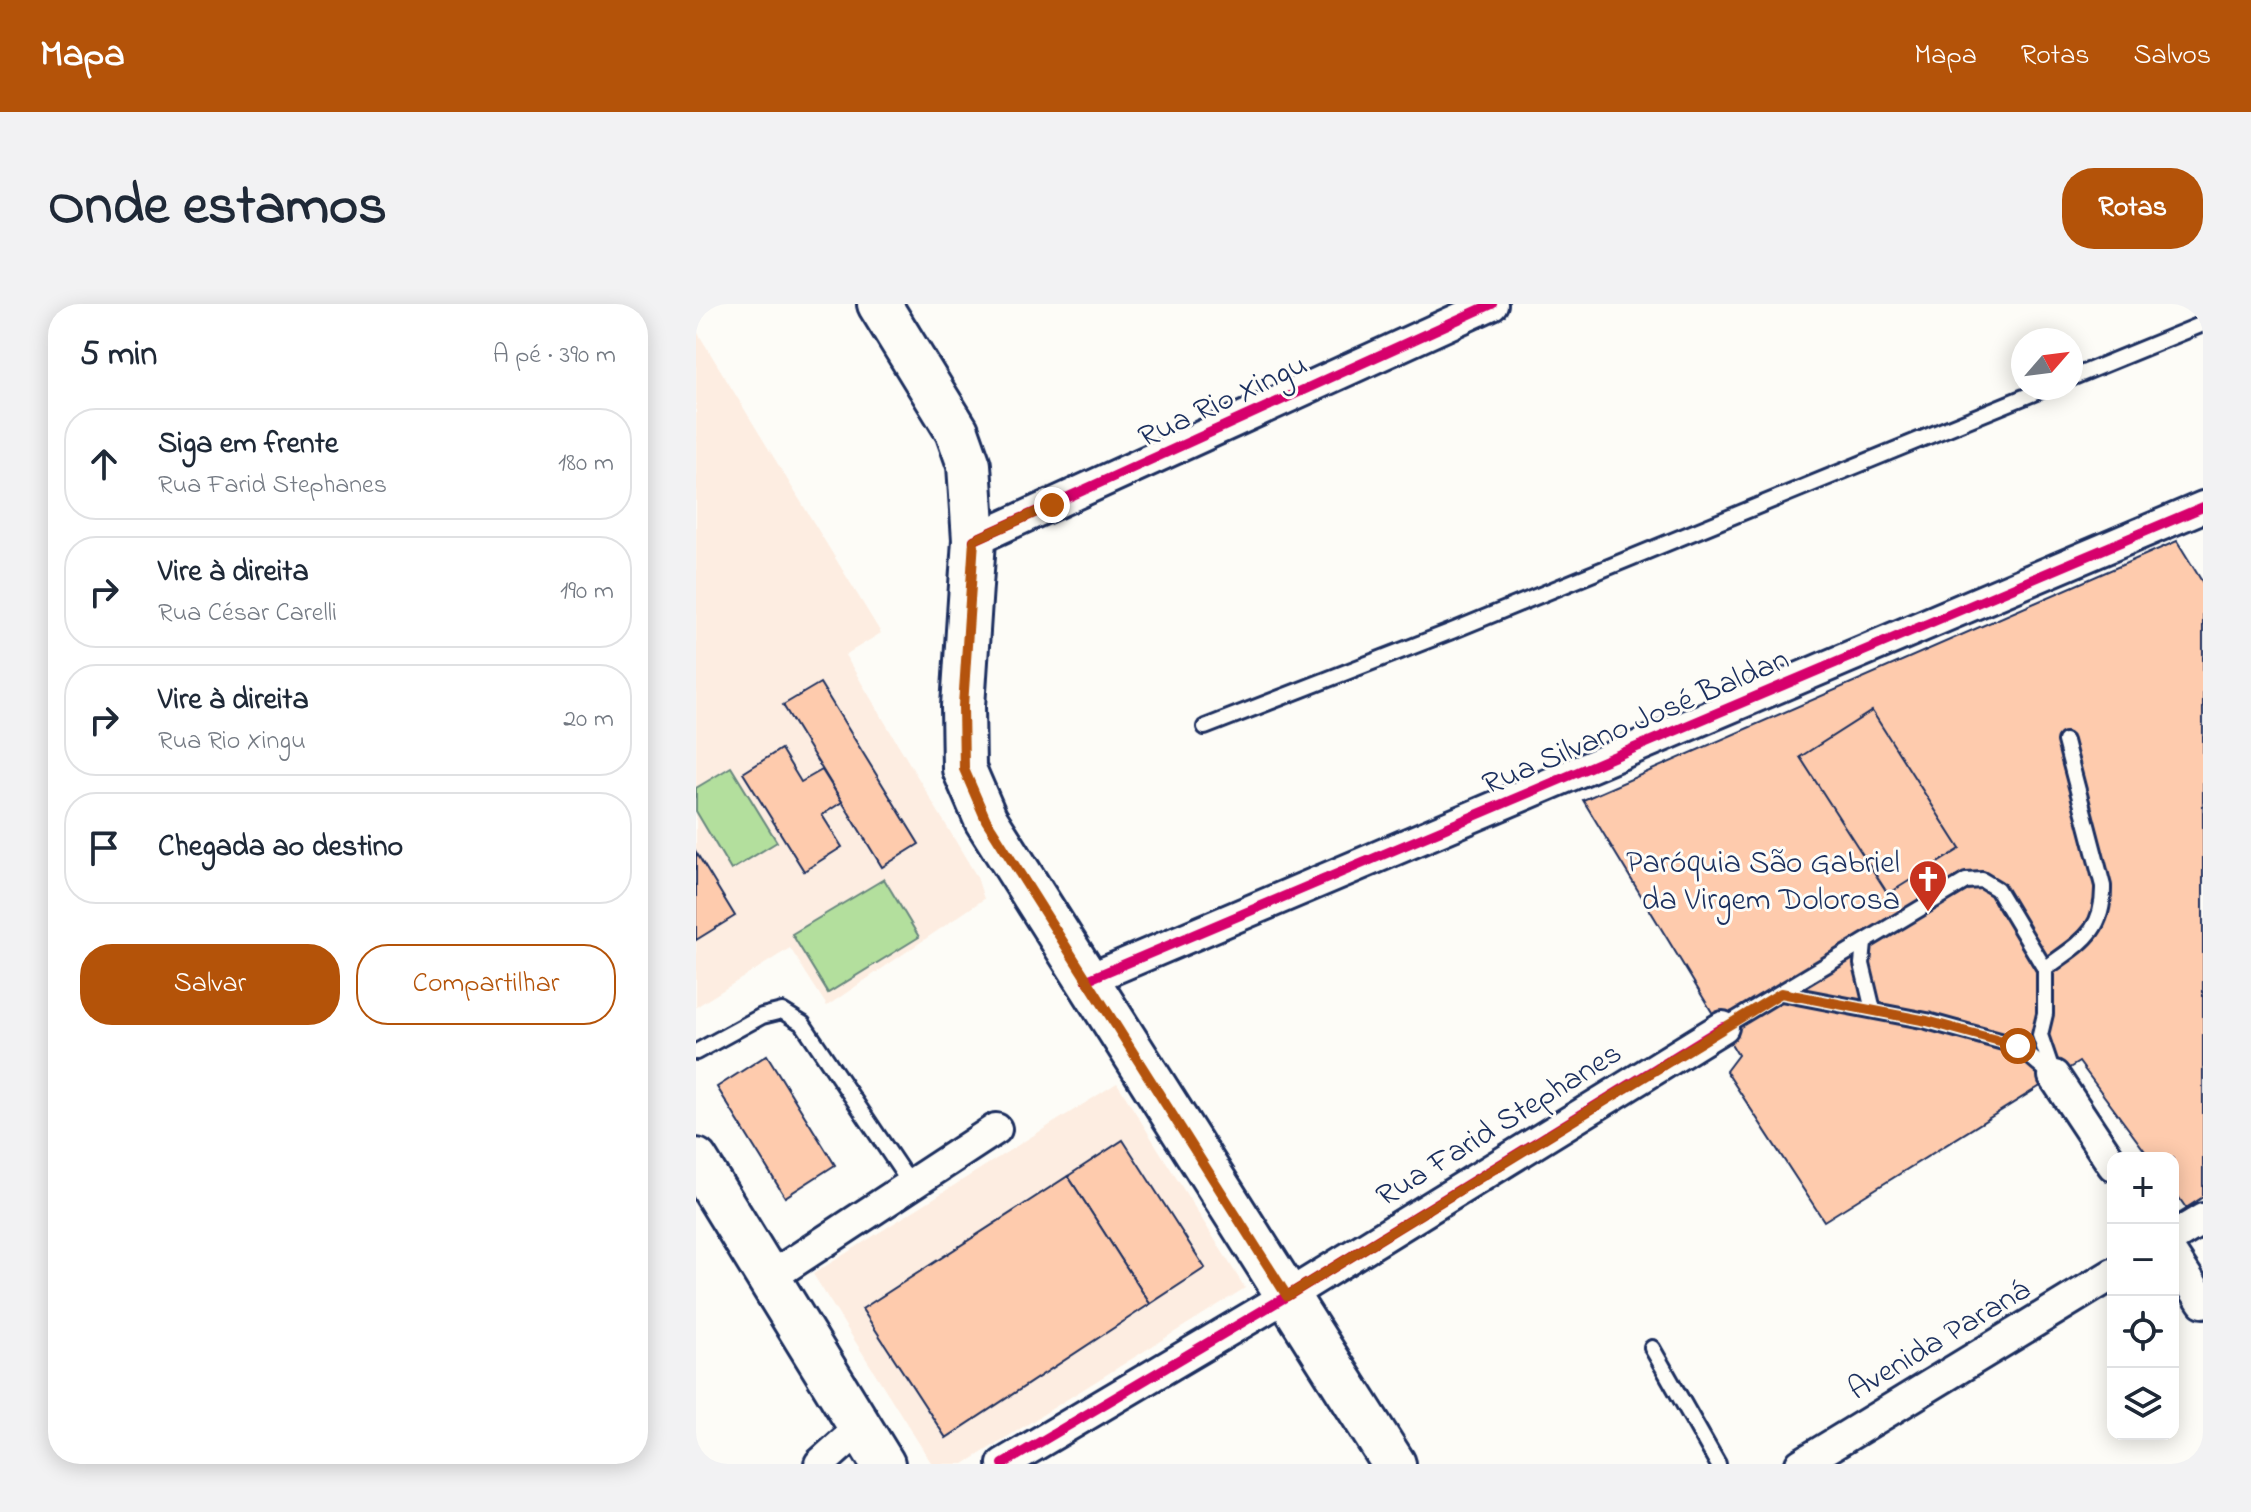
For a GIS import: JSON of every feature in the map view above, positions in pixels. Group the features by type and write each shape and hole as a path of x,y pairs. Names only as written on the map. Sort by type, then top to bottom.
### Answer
{"main road":[{"path":"879,304 957,431 969,465 974,540 963,706 964,769 986,820 1394,1464"},
{"path":"696,1160 883,1464"}],"street":[{"name":"Rua Rio Xingu","path":"974,540 1492,304"},
{"name":"Rua Silvano José Baldan","path":"1087,980 2203,508"},
{"name":"Rua Farid Stephanes","path":"1003,1464 1287,1296 1723,1027"},
{"path":"2054,1076 2107,1156"},
{"path":"769,1278 996,1129"},
{"path":"2179,1233 2203,1219"},
{"path":"2179,1265 2203,1302"},
{"name":"Avenida Paraná","path":"1801,1464 2107,1278"},
{"path":"820,1464 859,1429"}],"lane":[{"path":"2083,373 2203,324"},
{"path":"1205,727 1452,631 2017,400"},
{"path":"2054,1076 2040,1035 2045,1014 2045,969 2094,931 2104,909 2103,886 2065,741"},
{"name":"Rua Farid Stephanes","path":"1723,1027 1966,881 1982,880 1997,889 2045,969"},
{"path":"1864,943 1862,964 1873,1010"},
{"path":"1781,993 1927,1021 2018,1046 2054,1076"},
{"path":"696,1052 762,1016 782,1011 803,1024 911,1185"},
{"path":"2018,1046 2040,1035"},
{"path":"1652,1348 1718,1464"}],"shaded area":[{"path":"696,330 881,633 845,655 977,877 984,899 827,1006 790,948 696,1007"},
{"path":"1117,1083 1245,1288 964,1464 932,1464 813,1274"}],"green space":[{"path":"731,767 777,842 731,870 696,811 696,788"},
{"path":"884,879 919,937 828,993 792,934"}],"building":[{"name":"Paróquia São Gabriel da Virgem Dolorosa","path":"2177,541 2203,583 2203,1197 2186,1208 2179,1198 2179,1152 2146,1152 2079,1062 1824,1221 1726,1071 1738,1055 1583,800"},
{"path":"820,683 919,844 882,867 783,705"},
{"path":"1872,711 1960,849 1888,894 1800,757"},
{"path":"781,749 801,782 822,770 842,802 822,815 842,847 804,871 743,773"},
{"path":"696,852 735,916 696,940"},
{"path":"767,1055 835,1165 785,1197 717,1087"},
{"path":"1123,1140 1205,1268 1150,1304 1068,1176"},
{"path":"1068,1176 1150,1304 946,1438 862,1309"}],"cycle path":[{"path":"974,540 1492,304"},
{"path":"1087,980 2203,507"},
{"path":"1003,1464 1287,1296 1723,1027"}],"place":[{"name":"Paróquia São Gabriel da Virgem Dolorosa","path":"1928,913"}],"route":[{"path":"1052,505 974,540 963,706 964,769 986,820 1287,1296 1781,993 1927,1021 2018,1046"}]}
